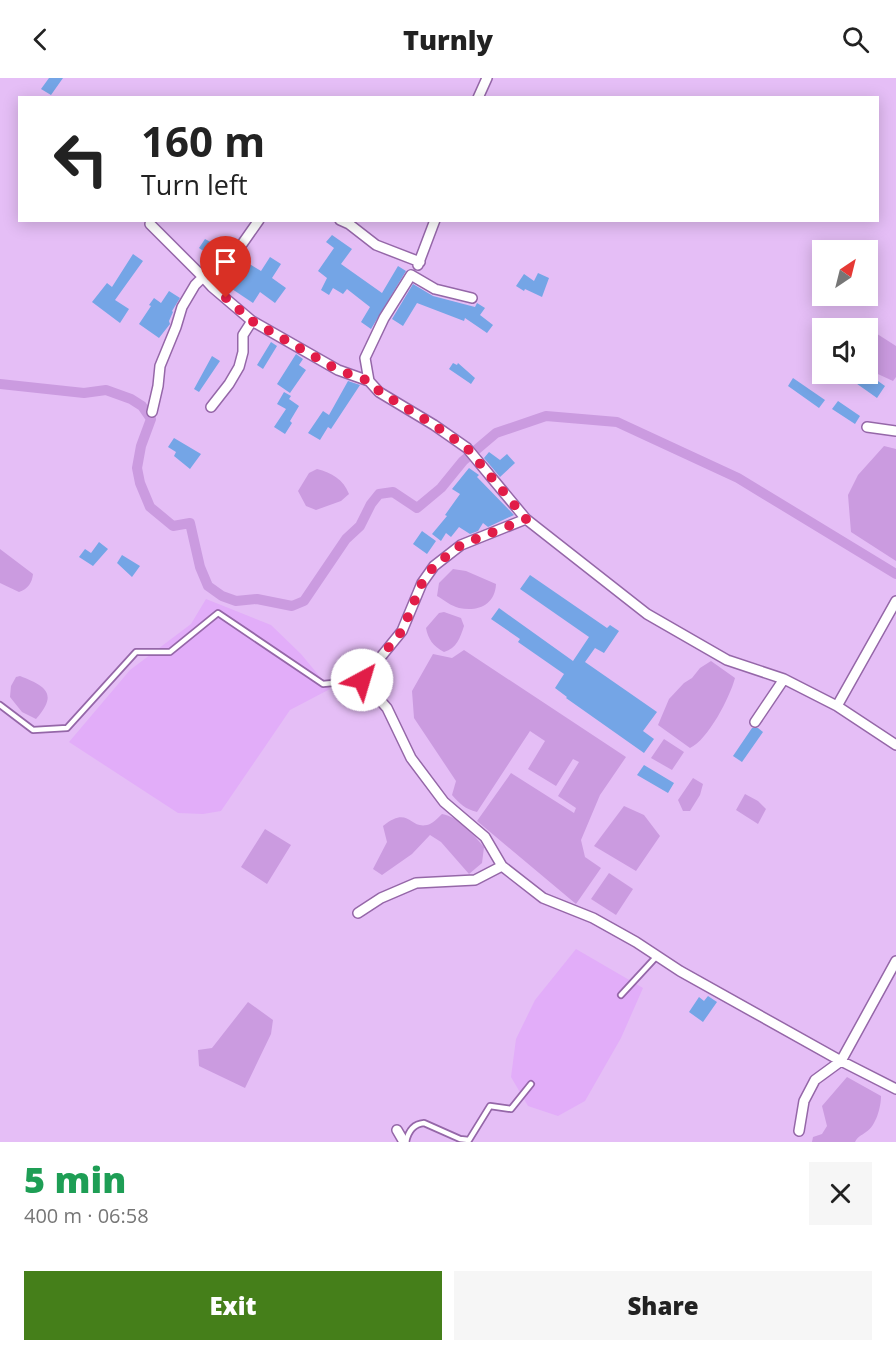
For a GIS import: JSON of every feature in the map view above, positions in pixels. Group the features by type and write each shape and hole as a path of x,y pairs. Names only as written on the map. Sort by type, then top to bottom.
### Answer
{"street":[{"path":"479,96 487,78"},
{"path":"212,287 258,222"},
{"path":"344,222 376,245 420,262"},
{"path":"369,381 365,358 384,318 420,262 434,222"},
{"path":"150,224 212,287 252,321 338,370 369,381 380,392 467,448 526,519 646,614 727,660 784,679 837,706 896,745"},
{"path":"411,275 435,289 472,298"},
{"path":"152,412 160,366 182,307 195,285 203,278"},
{"path":"211,407 239,367 243,352 243,335 252,321"},
{"path":"867,427 896,431"},
{"path":"526,519 461,545 434,566 422,583 402,631 362,680 387,708 411,758 444,802 485,837 502,866 543,898 593,918 841,1061 896,1089"},
{"path":"837,706 896,601"},
{"path":"755,722 784,679"},
{"path":"358,914 381,898 416,883 475,880 502,866"},
{"path":"799,1131 804,1101 815,1080 841,1061 896,961"},
{"path":"397,1130 405,1142"}],"lane":[{"path":"0,705 33,730 67,728 136,652 170,652 219,613 323,684 362,680"},
{"path":"621,995 657,956"},
{"path":"405,1142 412,1128 424,1123 460,1139 469,1140 490,1106 511,1109 531,1084"}],"shaded area":[{"path":"878,334 896,346 896,377 893,381 878,374"},
{"path":"884,446 896,449 896,561 851,532 848,495 858,475"},
{"path":"317,469 336,477 344,484 349,494 341,501 316,510 306,506 298,491 309,473"},
{"path":"0,549 33,574 31,583 25,589 19,592 0,583"},
{"path":"453,569 466,571 496,584 489,602 479,608 466,609 453,606 437,596 439,583"},
{"path":"206,599 271,625 301,654 330,689 290,710 221,811 203,814 178,813 69,742 130,670 191,624"},
{"path":"444,612 461,618 464,626 455,645 444,652 432,642 426,628 439,613"},
{"path":"464,650 626,757 600,795 581,840 585,857 601,868 576,904 477,821 511,773 574,813 576,808 558,796 579,762 573,759 556,786 528,769 545,741 530,731 477,812 463,806 452,795 456,781 414,718 412,691 433,654 452,658"},
{"path":"711,661 735,678 711,727 690,748 658,725 669,699 700,668"},
{"path":"20,676 42,687 48,697 47,703 36,719 22,712 10,697 11,686 16,677"},
{"path":"664,739 684,752 672,770 651,758"},
{"path":"693,778 703,784 700,795 690,811 683,811 678,800"},
{"path":"745,794 758,801 766,809 758,824 736,810"},
{"path":"624,806 644,815 660,836 636,871 594,846"},
{"path":"442,814 460,822 484,847 482,863 469,874 441,842 430,835 412,854 382,875 373,869 387,842 383,826 398,818 427,825"},
{"path":"265,829 291,845 267,884 241,867"},
{"path":"609,873 633,889 616,915 591,899"},
{"path":"576,949 643,988 621,1038 585,1101 558,1116 528,1106 511,1077 516,1039 535,1000"},
{"path":"248,1002 273,1020 271,1034 245,1088 199,1066 198,1050 212,1048"},
{"path":"847,1077 881,1096 875,1121 870,1129 858,1137 855,1142 812,1142 813,1137 822,1134 827,1126 822,1106"}],"building":[{"path":"49,78 63,78 51,95 41,89"},
{"path":"332,235 352,249 341,264 382,293 398,266 406,271 371,329 361,322 370,307 347,289 343,294 333,288 329,295 321,290 327,278 318,271 334,248 326,242"},
{"path":"205,239 224,249 219,257 223,260 212,276 204,268 209,259 206,257 208,254 199,248"},
{"path":"133,254 143,261 115,300 129,309 120,323 92,302 107,283 112,287"},
{"path":"270,257 281,264 272,278 286,288 275,303 260,292 253,303 223,283 234,267 237,269 243,260 261,271"},
{"path":"538,273 549,278 542,297 516,286 524,274 534,281"},
{"path":"413,284 433,296 475,307 477,303 485,308 480,315 493,325 487,333 465,318 464,321 417,303 403,326 392,319"},
{"path":"169,291 180,298 172,311 170,324 159,338 139,324 154,298 161,303"},
{"path":"271,342 277,346 263,369 257,365"},
{"path":"296,354 303,359 299,365 306,370 290,393 277,384"},
{"path":"212,356 220,361 199,392 194,389"},
{"path":"453,363 457,365 458,363 475,378 471,384 449,369"},
{"path":"793,378 825,400 819,408 788,386"},
{"path":"348,381 360,385 331,429 328,427 320,440 308,433 323,411 329,415"},
{"path":"878,381 885,386 877,398 857,384 878,384"},
{"path":"284,392 291,396 289,399 299,406 285,434 274,427 286,409 277,404"},
{"path":"838,401 860,416 855,424 832,409"},
{"path":"174,438 201,454 190,469 174,456 176,452 168,447"},
{"path":"489,452 500,460 507,454 515,463 500,477 484,458"},
{"path":"469,468 479,475 477,477 514,515 488,527 483,523 478,531 470,534 459,527 451,537 446,533 441,541 432,534 447,516 445,515 460,494 452,489"},
{"path":"422,531 436,541 427,554 413,544"},
{"path":"99,542 108,549 93,566 79,557 85,549 91,553"},
{"path":"122,555 140,566 132,577 117,563"},
{"path":"530,575 607,628 610,625 619,631 604,653 595,648 585,662 657,712 643,731 654,739 644,753 566,698 555,688 564,674 518,642 520,639 491,619 499,608 573,661 589,637 520,589"},
{"path":"752,728 758,728 763,732 742,762 733,756"},
{"path":"644,765 674,783 668,793 637,775"},
{"path":"708,996 717,1002 703,1022 689,1012 699,997 704,1001"}],"waterway":[{"path":"0,384 84,393 106,390 131,399 142,406 151,419 141,446 137,468 140,483 150,507 173,526 190,523 200,567 208,586 222,596 236,601 257,599 292,606 304,601 346,539 360,526 379,494 393,492 417,508 441,488 463,461 496,433 546,416 617,422 738,478 896,574"}],"route":[{"path":"226,298 252,321 338,370 369,381 401,407 434,425 467,448 526,519 461,545 434,566 422,583 402,631 362,680"}]}
